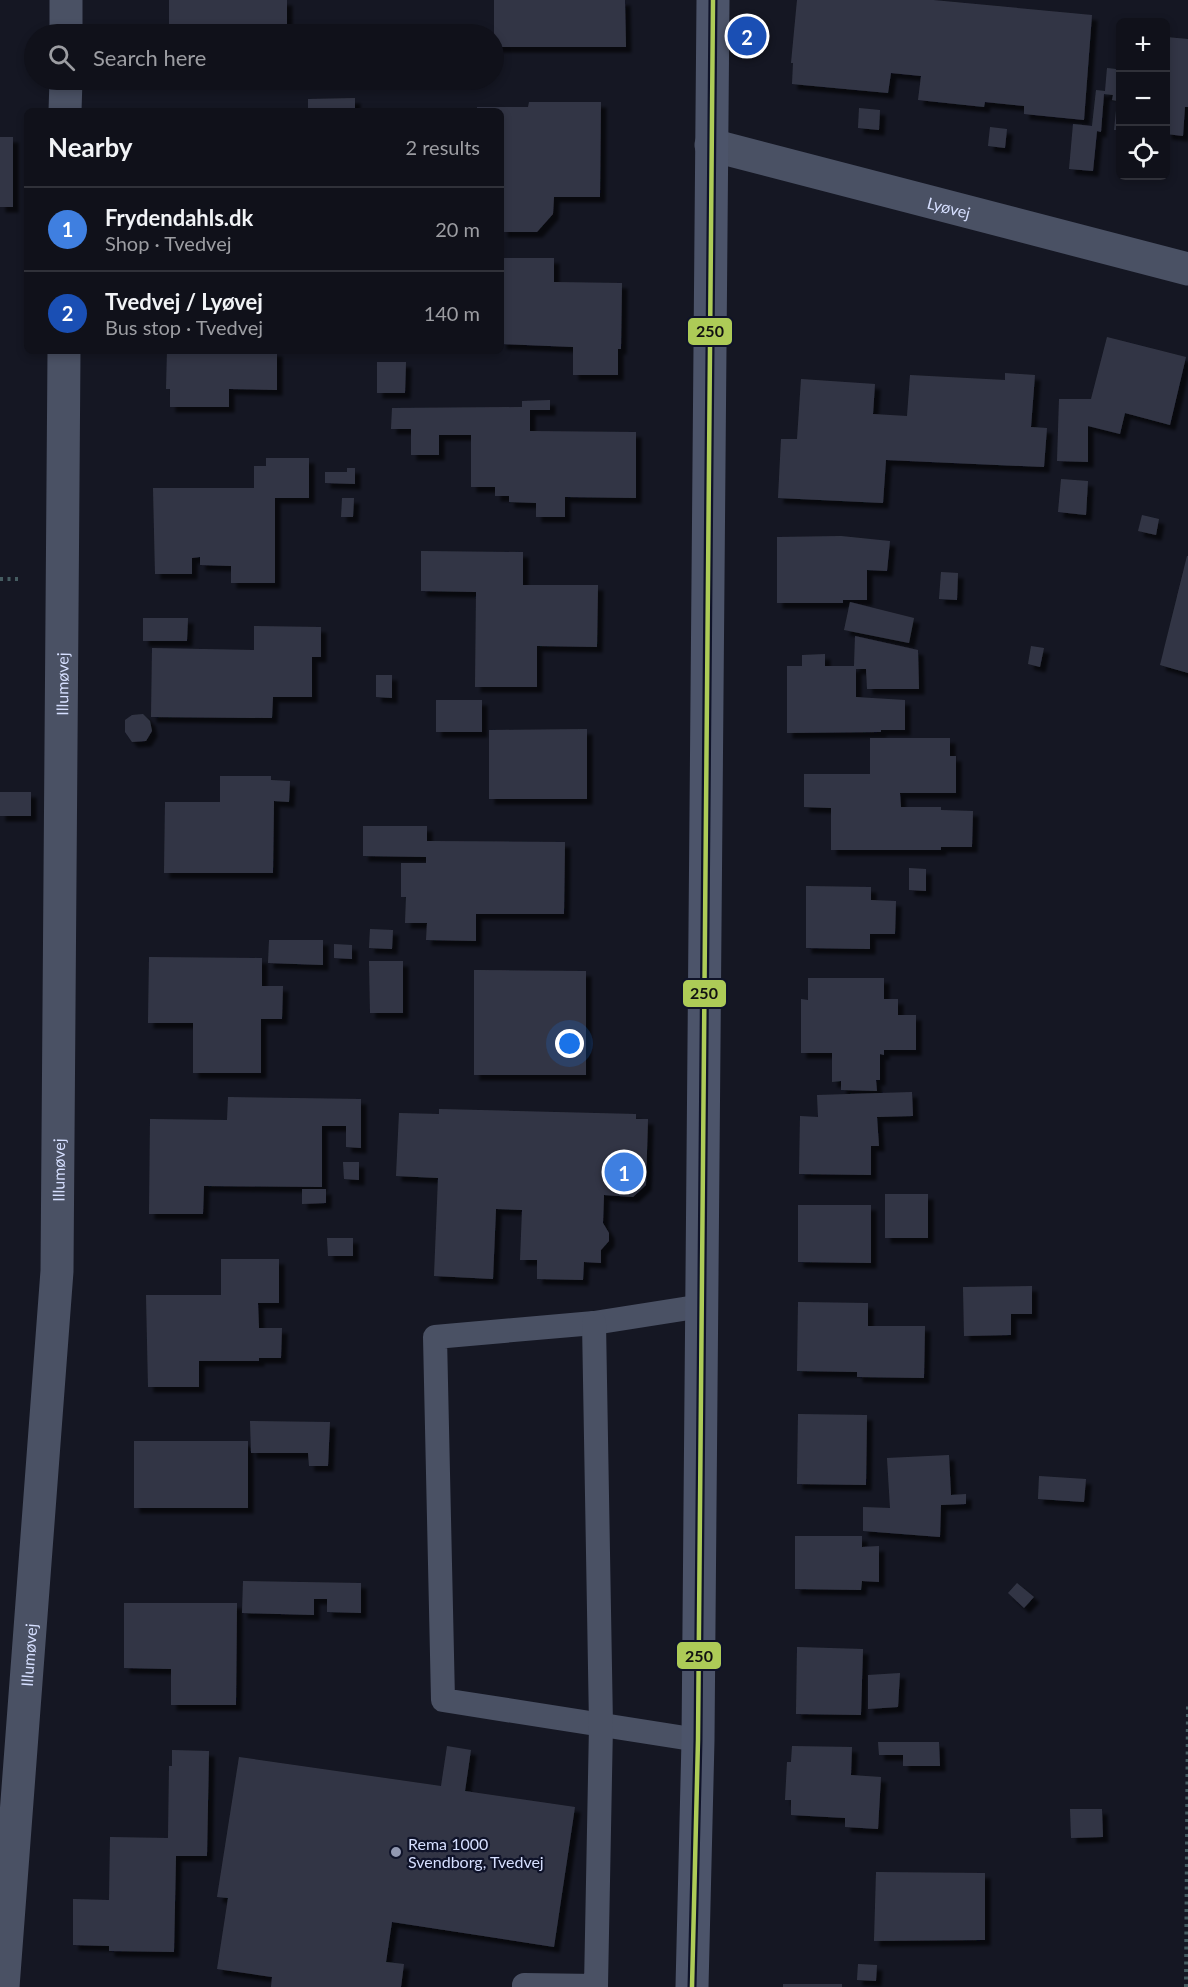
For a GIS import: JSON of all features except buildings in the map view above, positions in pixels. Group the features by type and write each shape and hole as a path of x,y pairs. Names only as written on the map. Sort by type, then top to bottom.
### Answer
{"street":[{"path":"66,0 66,24"},
{"path":"692,1987 698,1740 713,0"},
{"path":"65,108 66,90"},
{"name":"Lyøvej","path":"711,145 1188,269"},
{"name":"Illumøvej","path":"3,1987 57,1271 64,354"}],"lane":[{"path":"698,1740 443,1700 435,1337 594,1323 702,1305"},
{"path":"524,1987 524,1985 596,1986 601,1725 594,1323"}],"path":[{"path":"1186,1987 1188,1704"}],"transit line":[{"name":"250","path":"692,1987 698,1740 713,0"}],"place":[{"name":"Tvedvej / Lyøvej","path":"747,36"},
{"name":"Frydendahls.dk","path":"624,1172"},
{"name":"Rema 1000 Svendborg, Tvedvej","path":"396,1852"}]}
